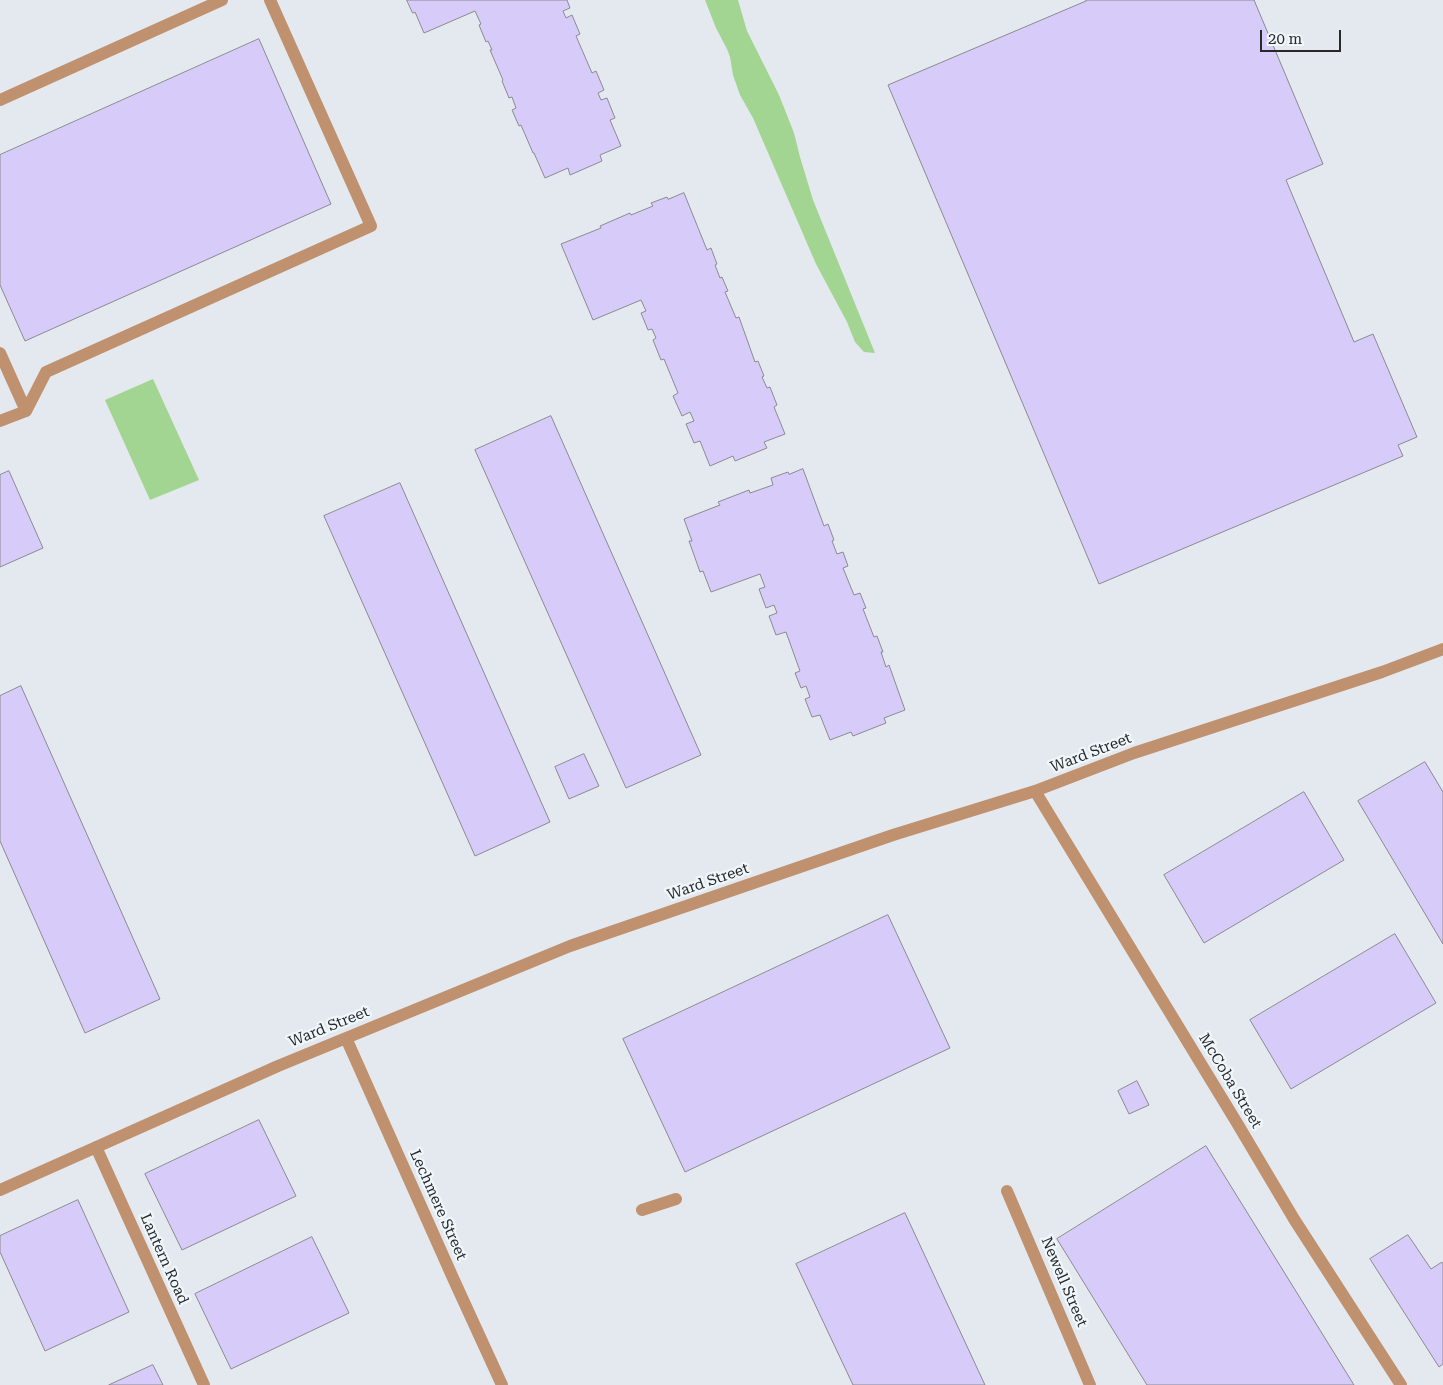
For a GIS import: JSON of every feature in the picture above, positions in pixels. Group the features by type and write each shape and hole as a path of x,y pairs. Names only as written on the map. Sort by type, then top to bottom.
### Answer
{"street":[{"path":"0,100 222,0"},
{"path":"0,421 26,411 46,372 371,226 270,0"},
{"path":"0,353 26,411"},
{"name":"Ward Street","path":"0,1190 278,1066 570,946 893,835 1035,791 1134,753 1382,672 1443,649"},
{"name":"McCoba Street","path":"1035,791 1294,1219 1401,1385"},
{"name":"Lechmere Street","path":"346,1038 452,1278 502,1385"},
{"name":"Lantern Road","path":"96,1147 204,1385"},
{"name":"Newell Street","path":"1007,1191 1090,1385"},
{"path":"642,1210 676,1199"}],"green space":[{"path":"705,0 738,0 747,31 779,95 794,133 813,200 875,353 864,352 855,342 847,322 816,264 753,118 740,95 733,75 730,57"},
{"path":"153,379 199,480 150,500 105,400"}],"building":[{"path":"407,0 567,0 570,8 563,11 566,18 572,15 580,34 576,36 592,73 596,71 604,90 598,93 601,100 607,98 615,118 610,120 621,146 600,155 602,161 570,175 568,168 545,178 521,125 519,126 512,110 516,108 512,97 509,98 490,50 492,50 488,41 486,42 475,11 424,33 415,12 413,13"},
{"path":"1086,0 1254,0 1323,164 1286,180 1354,342 1373,334 1417,437 1398,445 1403,456 1099,584 888,85"},
{"path":"259,39 331,204 25,341 0,285 0,155"},
{"path":"684,193 707,250 711,248 720,278 722,277 728,291 725,292 736,318 739,317 755,362 758,361 767,388 770,387 777,405 774,407 785,434 764,442 767,448 735,461 733,456 710,466 700,441 694,443 686,424 694,421 690,412 682,416 673,396 678,393 664,359 661,360 653,340 656,338 652,329 648,330 641,313 646,311 641,300 593,320 561,244 601,228 600,226 630,213 631,215 653,206 651,203"},
{"path":"551,416 701,755 626,788 475,450"},
{"path":"803,469 824,526 828,524 837,554 843,552 848,566 843,568 854,595 860,593 866,608 863,609 874,637 877,636 886,667 889,665 905,710 884,718 886,723 853,736 851,732 830,740 820,715 812,717 805,699 810,697 806,686 801,688 795,673 800,671 786,632 776,635 769,616 777,613 774,605 766,608 759,589 765,587 760,574 711,592 703,571 700,572 689,541 692,541 684,519 720,505 718,502 749,490 750,493 773,485 771,478"},
{"path":"9,471 43,548 0,567 0,475"},
{"path":"400,483 550,822 475,856 324,516"},
{"path":"21,686 160,999 85,1033 0,841 0,696"},
{"path":"584,754 599,786 569,799 555,767"},
{"path":"1425,762 1443,792 1443,944 1358,801"},
{"path":"1304,792 1344,860 1204,943 1164,875"},
{"path":"888,915 950,1048 685,1172 623,1039"},
{"path":"1395,934 1436,1003 1291,1089 1250,1020"},
{"path":"1137,1081 1149,1105 1129,1114 1118,1091"},
{"path":"259,1120 296,1196 182,1250 145,1174"},
{"path":"1206,1146 1354,1385 1147,1385 1057,1239"},
{"path":"78,1200 129,1312 45,1351 0,1252 0,1236"},
{"path":"905,1213 985,1385 853,1385 796,1264"},
{"path":"1408,1235 1431,1269 1442,1262 1443,1264 1443,1364 1439,1367 1370,1259"},
{"path":"312,1237 349,1313 231,1369 195,1294"},
{"path":"153,1365 163,1385 109,1385"}]}
